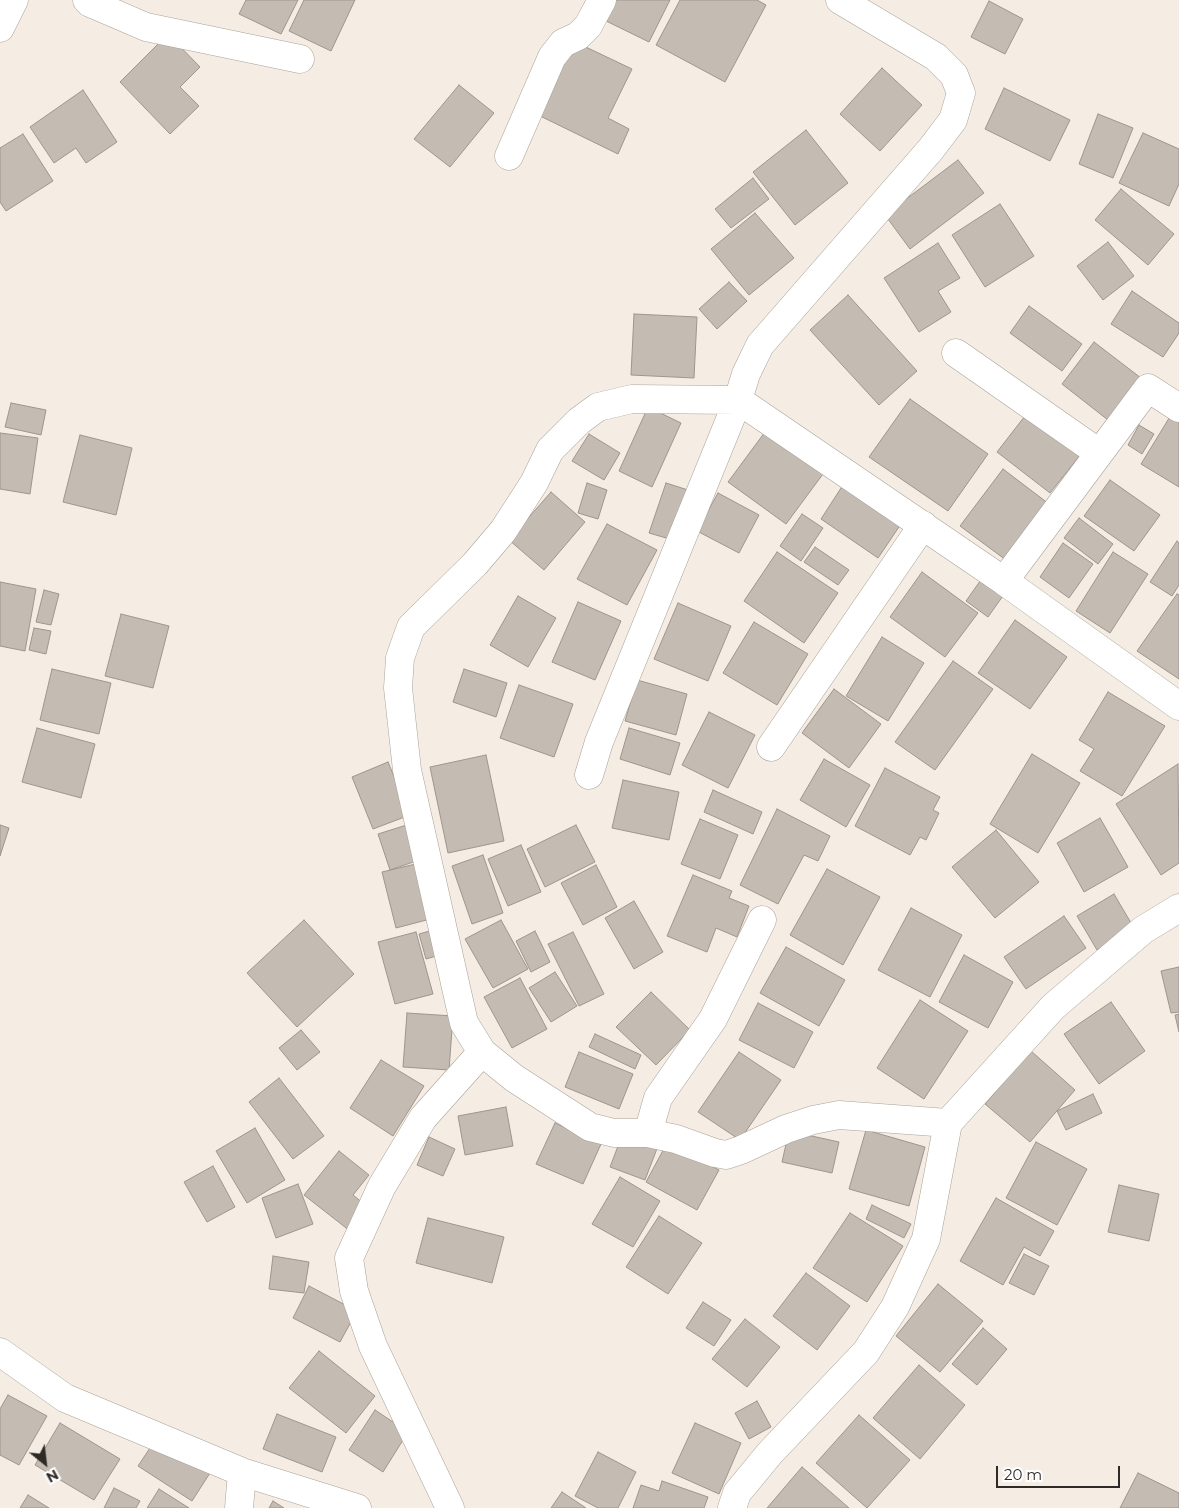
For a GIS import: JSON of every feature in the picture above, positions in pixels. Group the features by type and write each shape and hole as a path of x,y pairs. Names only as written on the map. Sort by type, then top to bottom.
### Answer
{"street":[{"path":"0,28 14,0"},
{"path":"87,0 146,26 300,59"},
{"path":"508,156 552,57 563,43 578,36 588,26 602,0"},
{"path":"588,775 599,742 738,400 746,374 760,345 931,149 953,120 961,93 954,75 936,57 840,0"},
{"path":"956,353 1099,453"},
{"path":"1004,582 1148,388 1179,408"},
{"path":"948,1123 839,1115 813,1120 786,1129 726,1155 676,1139 648,1133 614,1133 590,1127 514,1078 482,1052 464,1024 407,770 398,688 400,658 411,627 475,564 504,531 534,483 550,450 579,421 598,407 632,399 738,400 923,525 1178,703"},
{"path":"771,747 923,525"},
{"path":"732,1508 737,1493 770,1453 866,1352 895,1307 926,1239 948,1123 1053,1007 1144,930 1179,908"},
{"path":"648,1133 658,1098 713,1019 762,920"},
{"path":"450,1508 373,1346 354,1291 349,1258 382,1186 423,1118 482,1052"},
{"path":"0,1352 66,1398 242,1472 358,1508"},
{"path":"239,1508 242,1472"}],"building":[{"path":"246,0 298,0 281,34 239,14"},
{"path":"304,0 355,0 331,51 289,31"},
{"path":"609,0 670,0 649,42 600,18"},
{"path":"680,0 757,0 766,5 725,82 656,45"},
{"path":"989,1 1023,19 1005,54 971,37"},
{"path":"168,34 200,67 180,87 199,106 170,134 120,82"},
{"path":"571,40 632,69 608,118 629,129 618,154 536,114"},
{"path":"882,68 922,105 880,151 840,114"},
{"path":"459,85 494,113 450,167 414,139"},
{"path":"1004,88 1070,120 1050,161 985,129"},
{"path":"83,90 117,142 86,163 76,148 54,163 30,127"},
{"path":"1098,114 1133,128 1113,178 1079,164"},
{"path":"806,130 848,183 795,225 753,172"},
{"path":"1143,133 1179,149 1179,184 1169,206 1119,183"},
{"path":"23,134 53,181 6,211 0,202 0,148"},
{"path":"958,160 984,193 910,249 885,215"},
{"path":"753,178 769,199 731,228 715,209"},
{"path":"1121,189 1174,234 1148,265 1095,220"},
{"path":"1000,204 1034,256 985,287 952,235"},
{"path":"755,213 794,258 749,295 711,249"},
{"path":"1108,242 1134,276 1103,300 1077,266"},
{"path":"938,243 960,278 938,291 951,312 919,332 884,278"},
{"path":"729,282 747,301 717,329 699,309"},
{"path":"1132,291 1179,323 1179,333 1163,357 1111,324"},
{"path":"848,295 917,371 879,405 810,330"},
{"path":"1029,306 1082,344 1062,371 1010,333"},
{"path":"634,314 697,317 694,378 631,375"},
{"path":"1094,342 1141,378 1108,420 1062,384"},
{"path":"910,399 988,454 948,511 869,457"},
{"path":"11,403 46,410 41,435 5,427"},
{"path":"1035,403 1089,444 1050,493 997,452"},
{"path":"648,407 681,423 652,487 619,471"},
{"path":"1171,415 1179,420 1179,487 1141,464"},
{"path":"1139,425 1154,434 1142,454 1128,445"},
{"path":"765,432 823,474 786,524 728,482"},
{"path":"0,433 38,438 30,494 0,489"},
{"path":"589,434 620,453 604,480 572,461"},
{"path":"80,435 132,448 116,515 63,502"},
{"path":"1003,469 1053,507 1010,563 960,526"},
{"path":"1110,480 1160,515 1134,551 1084,516"},
{"path":"587,483 607,490 598,519 578,513"},
{"path":"666,483 688,490 673,540 649,533"},
{"path":"843,485 901,524 878,558 821,519"},
{"path":"551,492 585,522 544,570 509,540"},
{"path":"718,493 759,515 739,553 697,531"},
{"path":"802,514 823,528 801,561 780,546"},
{"path":"1079,518 1113,544 1098,564 1064,538"},
{"path":"607,524 657,550 627,605 577,579"},
{"path":"1177,541 1179,543 1179,585 1172,596 1150,582"},
{"path":"1063,543 1093,564 1069,598 1040,577"},
{"path":"815,547 849,570 838,585 804,562"},
{"path":"777,552 838,593 804,643 744,601"},
{"path":"1113,552 1148,574 1110,633 1076,611"},
{"path":"922,572 978,613 945,657 890,617"},
{"path":"983,577 1005,593 988,617 966,601"},
{"path":"0,582 36,589 25,651 0,646"},
{"path":"44,590 59,594 51,625 36,622"},
{"path":"1177,594 1179,595 1179,679 1137,651"},
{"path":"518,596 556,618 528,667 490,645"},
{"path":"578,602 621,621 595,680 552,662"},
{"path":"678,603 731,626 708,681 654,659"},
{"path":"121,614 169,626 153,688 105,676"},
{"path":"1015,620 1067,657 1030,709 978,673"},
{"path":"754,622 808,654 777,705 723,673"},
{"path":"34,628 51,631 46,654 29,650"},
{"path":"882,637 924,663 888,721 846,696"},
{"path":"953,661 993,689 935,770 895,742"},
{"path":"52,669 111,683 99,734 40,720"},
{"path":"464,669 507,683 496,717 453,702"},
{"path":"637,680 687,694 676,735 625,721"},
{"path":"519,685 573,704 554,757 500,738"},
{"path":"834,689 881,724 849,768 802,733"},
{"path":"1108,692 1165,726 1122,796 1080,771 1094,749 1079,740"},
{"path":"709,712 755,735 728,788 682,765"},
{"path":"37,728 95,744 81,798 22,782"},
{"path":"629,728 680,743 670,775 620,759"},
{"path":"1032,754 1080,783 1038,853 990,824"},
{"path":"486,755 504,841 448,853 430,767"},
{"path":"824,759 870,785 846,827 800,800"},
{"path":"388,762 410,815 373,829 352,777"},
{"path":"1178,764 1179,863 1161,875 1116,804"},
{"path":"885,768 940,797 933,810 939,813 926,840 920,837 910,855 855,826"},
{"path":"623,780 679,792 669,840 612,828"},
{"path":"713,790 762,812 753,834 704,812"},
{"path":"777,809 830,836 818,861 804,855 778,904 740,885"},
{"path":"1100,818 1128,867 1084,892 1057,843"},
{"path":"700,819 738,835 720,879 681,864"},
{"path":"413,823 425,858 390,870 378,834"},
{"path":"0,825 9,828 0,856"},
{"path":"576,825 595,862 545,887 527,849"},
{"path":"996,830 1039,882 995,918 952,867"},
{"path":"521,845 541,892 508,906 488,859"},
{"path":"483,855 503,913 472,924 452,866"},
{"path":"424,862 438,917 396,928 382,872"},
{"path":"596,865 617,907 583,925 561,883"},
{"path":"827,869 880,897 843,965 790,935"},
{"path":"693,875 732,891 729,898 749,906 737,937 716,928 707,952 667,936"},
{"path":"1114,894 1134,928 1097,950 1077,916"},
{"path":"634,901 663,952 634,969 605,918"},
{"path":"911,908 962,935 930,997 878,970"},
{"path":"1064,916 1086,948 1026,989 1004,957"},
{"path":"304,920 354,974 297,1027 247,973"},
{"path":"501,920 528,969 493,988 465,939"},
{"path":"437,929 443,954 426,959 419,934"},
{"path":"535,931 550,962 531,972 516,941"},
{"path":"416,932 433,994 395,1004 378,942"},
{"path":"573,932 604,994 579,1006 548,944"},
{"path":"786,947 845,980 819,1026 760,993"},
{"path":"964,955 1013,982 988,1028 939,1002"},
{"path":"1179,967 1179,1012 1171,1013 1161,971"},
{"path":"555,972 577,1006 551,1022 529,988"},
{"path":"520,978 547,1029 512,1048 484,997"},
{"path":"651,992 690,1030 656,1065 616,1027"},
{"path":"920,1000 968,1031 924,1099 877,1068"},
{"path":"1111,1002 1145,1051 1099,1084 1064,1034"},
{"path":"758,1003 813,1032 794,1068 739,1040"},
{"path":"407,1013 453,1016 449,1070 403,1067"},
{"path":"1179,1014 1179,1032 1175,1015"},
{"path":"301,1030 320,1052 297,1070 279,1048"},
{"path":"595,1034 641,1055 635,1069 589,1047"},
{"path":"1031,1051 1075,1090 1030,1142 985,1104"},
{"path":"579,1052 633,1074 619,1109 565,1087"},
{"path":"739,1052 781,1080 740,1140 698,1112"},
{"path":"381,1060 424,1086 393,1136 350,1108"},
{"path":"279,1078 324,1136 293,1159 249,1102"},
{"path":"1093,1094 1102,1113 1066,1130 1057,1111"},
{"path":"506,1107 513,1146 465,1155 458,1116"},
{"path":"555,1123 601,1144 583,1184 536,1164"},
{"path":"255,1128 285,1180 247,1203 216,1151"},
{"path":"866,1130 925,1147 909,1206 849,1189"},
{"path":"789,1131 839,1142 832,1173 782,1162"},
{"path":"623,1133 658,1146 645,1180 610,1167"},
{"path":"429,1137 455,1149 443,1176 417,1165"},
{"path":"1036,1142 1087,1169 1057,1225 1006,1198"},
{"path":"667,1143 719,1170 697,1210 646,1182"},
{"path":"339,1151 369,1175 353,1195 369,1208 350,1231 304,1195"},
{"path":"213,1166 235,1207 207,1222 184,1182"},
{"path":"620,1177 660,1201 633,1247 592,1224"},
{"path":"298,1184 313,1224 276,1238 262,1198"},
{"path":"1119,1185 1159,1194 1149,1241 1108,1232"},
{"path":"996,1198 1054,1231 1040,1256 1024,1247 1003,1285 960,1261"},
{"path":"872,1205 911,1224 904,1238 866,1219"},
{"path":"850,1213 903,1246 867,1302 813,1268"},
{"path":"659,1216 702,1243 668,1294 626,1267"},
{"path":"428,1218 504,1237 492,1283 416,1263"},
{"path":"1024,1254 1049,1266 1034,1295 1009,1283"},
{"path":"273,1256 309,1262 304,1293 269,1289"},
{"path":"806,1273 850,1306 817,1350 773,1316"},
{"path":"938,1284 983,1321 940,1372 896,1336"},
{"path":"309,1286 357,1311 340,1342 293,1318"},
{"path":"703,1302 731,1320 714,1346 686,1328"},
{"path":"745,1319 780,1347 747,1387 712,1359"},
{"path":"983,1328 1007,1349 977,1385 952,1364"},
{"path":"319,1351 375,1396 346,1433 289,1388"},
{"path":"919,1365 965,1405 920,1459 873,1418"},
{"path":"8,1395 47,1416 19,1465 0,1455 0,1409"},
{"path":"757,1401 771,1427 749,1439 735,1413"},
{"path":"375,1410 408,1432 383,1472 349,1450"},
{"path":"277,1414 336,1437 322,1472 263,1449"},
{"path":"859,1415 910,1460 867,1508 816,1463"},
{"path":"60,1423 120,1459 94,1500 35,1465"},
{"path":"695,1423 741,1443 719,1494 672,1473"},
{"path":"156,1439 210,1473 192,1501 138,1466"},
{"path":"598,1452 636,1472 618,1508 598,1508 575,1496"},
{"path":"802,1467 849,1508 767,1508"},
{"path":"1138,1473 1179,1493 1179,1508 1120,1508"},
{"path":"662,1481 708,1497 704,1508 633,1508 641,1485 659,1491"},
{"path":"114,1488 140,1501 136,1508 104,1508"},
{"path":"159,1489 189,1508 147,1508"},
{"path":"562,1492 586,1508 551,1508"},
{"path":"28,1495 49,1508 20,1508"},
{"path":"273,1501 284,1508 269,1508"}]}
